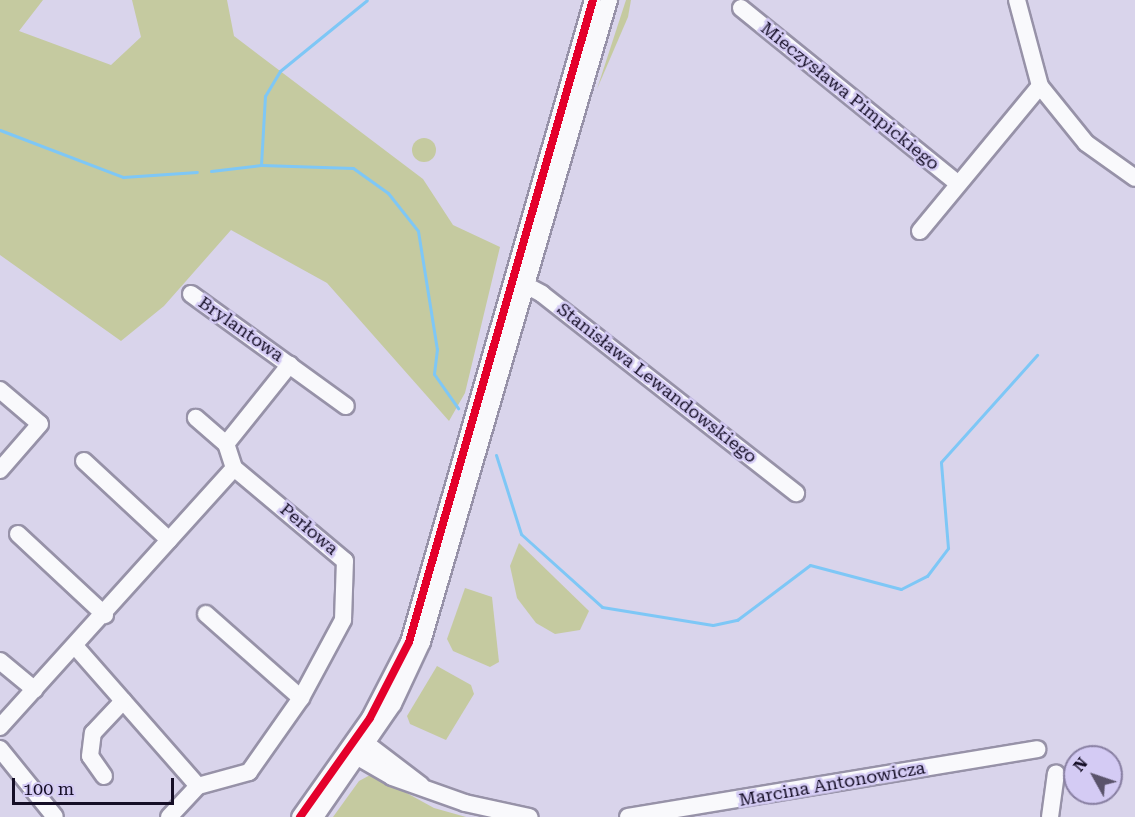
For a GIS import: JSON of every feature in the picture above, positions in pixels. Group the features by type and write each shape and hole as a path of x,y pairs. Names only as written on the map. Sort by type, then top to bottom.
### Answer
{"street":[{"path":"521,282 593,0"},
{"path":"315,817 359,748 409,642 609,0"},
{"path":"1017,0 1040,86 1086,143 1135,178"},
{"name":"Mieczysława Pimpickiego","path":"741,8 958,184"},
{"path":"921,232 1040,86"},
{"name":"Stanisława Lewandowskiego","path":"521,282 796,493"},
{"name":"Brylantowa","path":"191,294 346,406"},
{"name":"Brylantowa","path":"226,444 290,364"},
{"path":"0,390 40,424 0,470"},
{"path":"0,727 105,615 234,468 226,444 196,418"},
{"path":"84,461 169,540"},
{"name":"Perłowa","path":"198,786 249,772 301,698 343,620 345,561 234,468"},
{"path":"18,534 105,615"},
{"path":"206,614 301,698"},
{"path":"75,646 198,786 169,817"},
{"path":"0,661 34,690"},
{"path":"104,777 90,756 93,733 123,701"},
{"path":"359,748 392,777 421,785 465,803 530,817"},
{"path":"300,817 359,748"},
{"path":"0,749 55,817"},
{"name":"Marcina Antonowicza","path":"635,817 1037,749"},
{"path":"1050,817 1056,773"}],"green space":[{"path":"0,0 43,0 19,31 111,65 141,37 132,0 227,0 234,36 423,179 453,225 500,247 465,393 449,421 327,283 231,230 164,306 121,341 0,255"},
{"path":"626,0 631,0 628,17 597,89"},
{"path":"424,138 429,139 435,145 435,155 429,161 424,162 419,161 413,155 412,150 413,145 419,139"},
{"path":"519,543 589,611 580,630 555,634 536,623 517,598 510,566"},
{"path":"465,588 492,597 499,662 490,667 453,651 447,639"},
{"path":"437,666 471,685 474,694 446,740 410,724 407,716"},
{"path":"372,774 434,808 466,817 333,817 359,781"}],"waterway":[{"path":"261,165 265,96 280,71 367,0"},
{"path":"0,130 123,177 197,172"},
{"path":"211,171 261,165 353,168 388,193 418,231 437,349 434,374 458,408"},
{"path":"496,455 521,534 602,607 713,625 737,620 810,565 901,589 927,576 948,548 941,462 1037,355"}],"transit line":[{"path":"300,817 370,718 409,642 593,0"}]}
